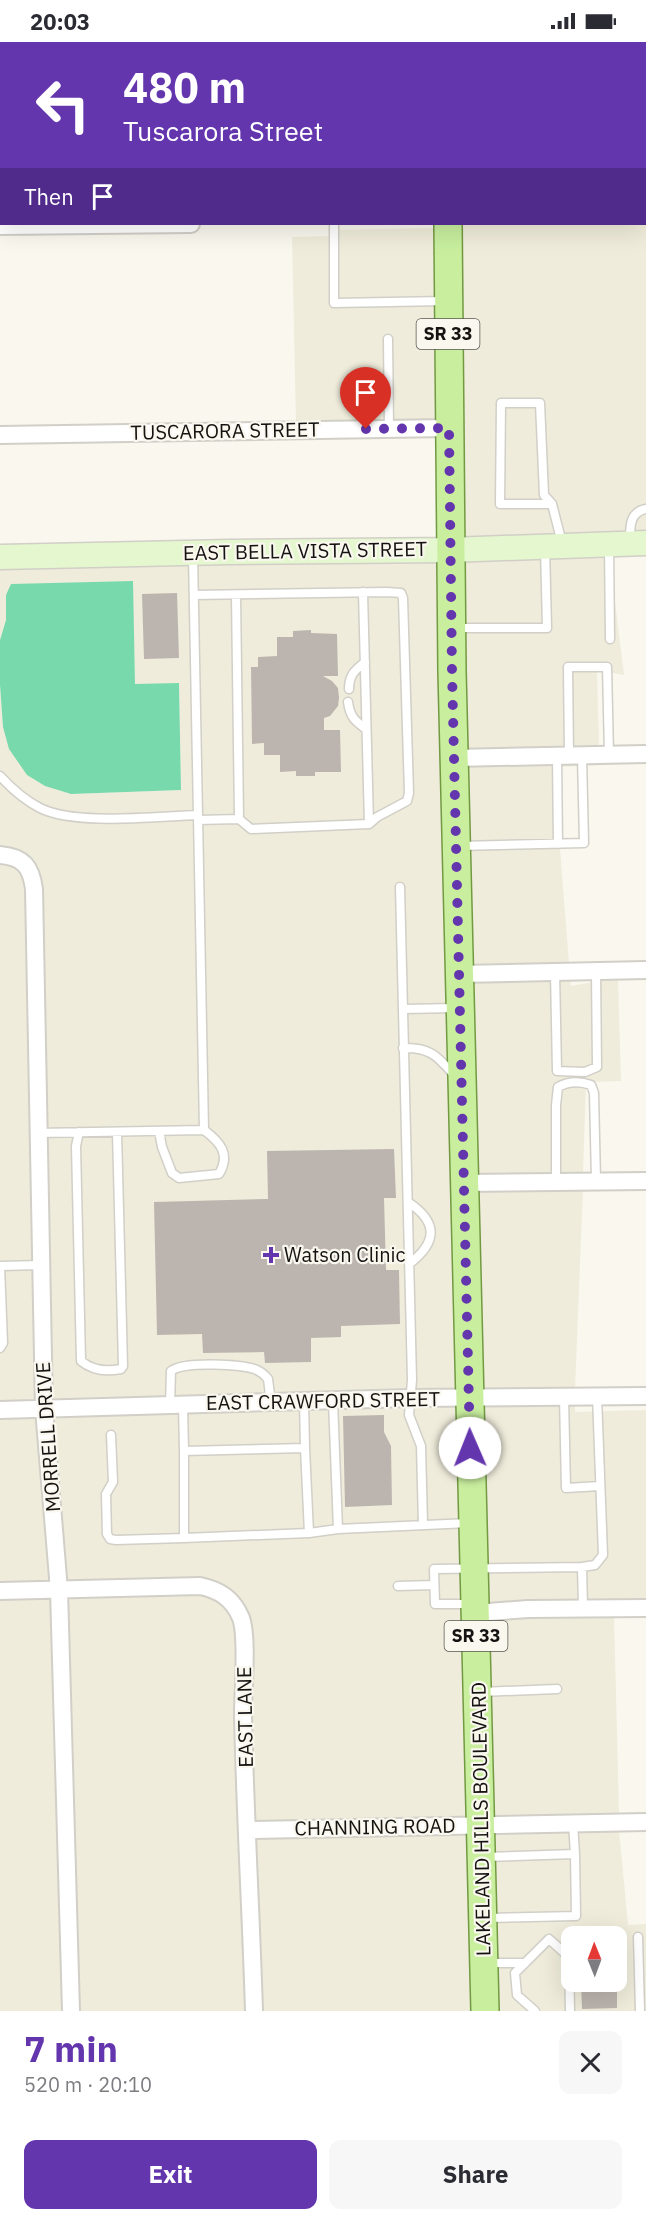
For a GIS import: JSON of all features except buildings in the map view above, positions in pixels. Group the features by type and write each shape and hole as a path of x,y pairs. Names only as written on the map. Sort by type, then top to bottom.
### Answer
{"main road":[{"name":"LAKELAND HILLS BOULEVARD","path":"448,225 451,628 458,974 485,2011"}],"street":[{"path":"0,226 96,225"},
{"name":"TUSCARORA STREET","path":"0,435 449,428"},
{"name":"EAST BELLA VISTA STREET","path":"0,557 193,552 450,550 628,544"},
{"path":"454,758 646,754"},
{"name":"MORRELL DRIVE","path":"0,855 12,857 25,864 32,873 34,889 44,1409 59,1590 71,2011"},
{"path":"458,974 646,970"},
{"path":"464,1183 646,1181"},
{"name":"EAST CRAWFORD STREET","path":"0,1410 410,1398 646,1396"},
{"name":"EAST LANE","path":"0,1591 200,1586 225,1595 236,1606 242,1621 243,1636 243,1715 254,2011"},
{"path":"475,1608 646,1608"},
{"name":"CHANNING ROAD","path":"248,1830 646,1821"}],"lane":[{"path":"334,225 334,303 448,301"},
{"path":"388,339 389,429"},
{"path":"451,628 547,628 554,546 560,528 552,504 544,495 540,403 501,403 500,504 552,504"},
{"path":"610,639 632,518 639,510 646,509"},
{"path":"193,552 204,1130"},
{"path":"363,592 369,824"},
{"path":"0,776 14,792 41,809 82,819 198,817 239,819 251,829 369,824 377,817 407,801 409,793 403,598 398,592 194,595"},
{"path":"236,595 239,819"},
{"path":"349,689 349,680 353,672 365,662"},
{"path":"558,844 569,756 568,667 607,667 609,755"},
{"path":"348,702 349,713 366,729"},
{"path":"456,846 584,843 569,756"},
{"path":"400,887 412,1380 409,1415 421,1446 423,1525"},
{"path":"555,972 557,1071 585,1072 597,1067 596,971"},
{"path":"403,1009 460,1008"},
{"path":"403,1048 414,1048 435,1054 461,1083"},
{"path":"556,1182 558,1087 567,1083 584,1082 591,1085 594,1093 596,1181"},
{"path":"39,1133 204,1130 218,1141 224,1153 224,1166 219,1174 214,1176 179,1178 172,1173 162,1147 159,1131"},
{"path":"79,1132 76,1146 81,1361 89,1368 113,1370 121,1369 123,1366 117,1132"},
{"path":"408,1202 423,1212 430,1226 425,1250 409,1264"},
{"path":"0,1348 3,1343 0,1266 41,1265"},
{"path":"184,1538 184,1450 171,1371 182,1366 243,1366 258,1370 268,1379 271,1402"},
{"path":"475,1608 435,1604 434,1569 582,1567 595,1565 603,1555 597,1396"},
{"path":"564,1397 566,1488 600,1486"},
{"path":"304,1401 309,1533"},
{"path":"333,1401 338,1529"},
{"path":"111,1435 113,1482 106,1494 106,1534 116,1540 309,1533 338,1529 472,1522"},
{"path":"184,1450 305,1448"},
{"path":"582,1567 583,1608"},
{"path":"398,1586 434,1585"},
{"path":"478,1693 557,1689"},
{"path":"483,1918 576,1916 573,1822"},
{"path":"482,1857 574,1854"},
{"path":"638,1937 640,2011"},
{"path":"535,2011 517,1995 515,1973 549,1939 569,1957 570,2011"},
{"path":"484,1963 525,1963"}],"shaded area":[{"path":"455,225 646,225 646,535 457,541"},
{"path":"441,228 442,420 296,422 292,237 333,236 332,230"},
{"path":"609,553 624,675 597,670 599,747 461,749 458,558"},
{"path":"443,558 462,1390 51,1400 41,888 35,861 27,853 24,855 13,849 0,847 0,685 3,727 27,775 45,786 71,794 181,790 179,684 135,684 132,581 6,595 6,620 0,640 0,565"},
{"path":"133,581 135,684 179,683 181,790 71,794 45,786 27,775 9,749 3,727 0,640 6,620 6,595 11,584"},
{"path":"599,763 599,765 558,767 560,849 569,964 466,966 461,766"},
{"path":"0,864 10,865 21,871 25,877 26,890 36,1401 0,1402"},
{"path":"618,979 621,1081 586,1082 583,1173 471,1175 466,983 570,980 571,986"},
{"path":"583,1189 575,1389 476,1390 471,1191"},
{"path":"575,1405 575,1412 646,1410 646,1599 482,1604 477,1406"},
{"path":"462,1406 474,1816 255,1821 249,1618 242,1603 228,1588 202,1578 66,1582 52,1417"},
{"path":"37,1417 51,1582 0,1583 0,1418"},
{"path":"200,1595 221,1602 230,1611 235,1623 236,1715 247,2011 78,2011 67,1598"},
{"path":"52,1598 64,2011 0,2011 0,1600"},
{"path":"614,1616 619,1814 488,1816 483,1621 528,1617"},
{"path":"619,1830 628,1925 646,1924 646,2011 493,2011 489,1832"},
{"path":"474,1832 478,2011 261,2011 256,1838"}],"place":[{"name":"Watson Clinic","path":"271,1255"}],"route":[{"path":"366,429 449,428 458,974 470,1448"}]}
